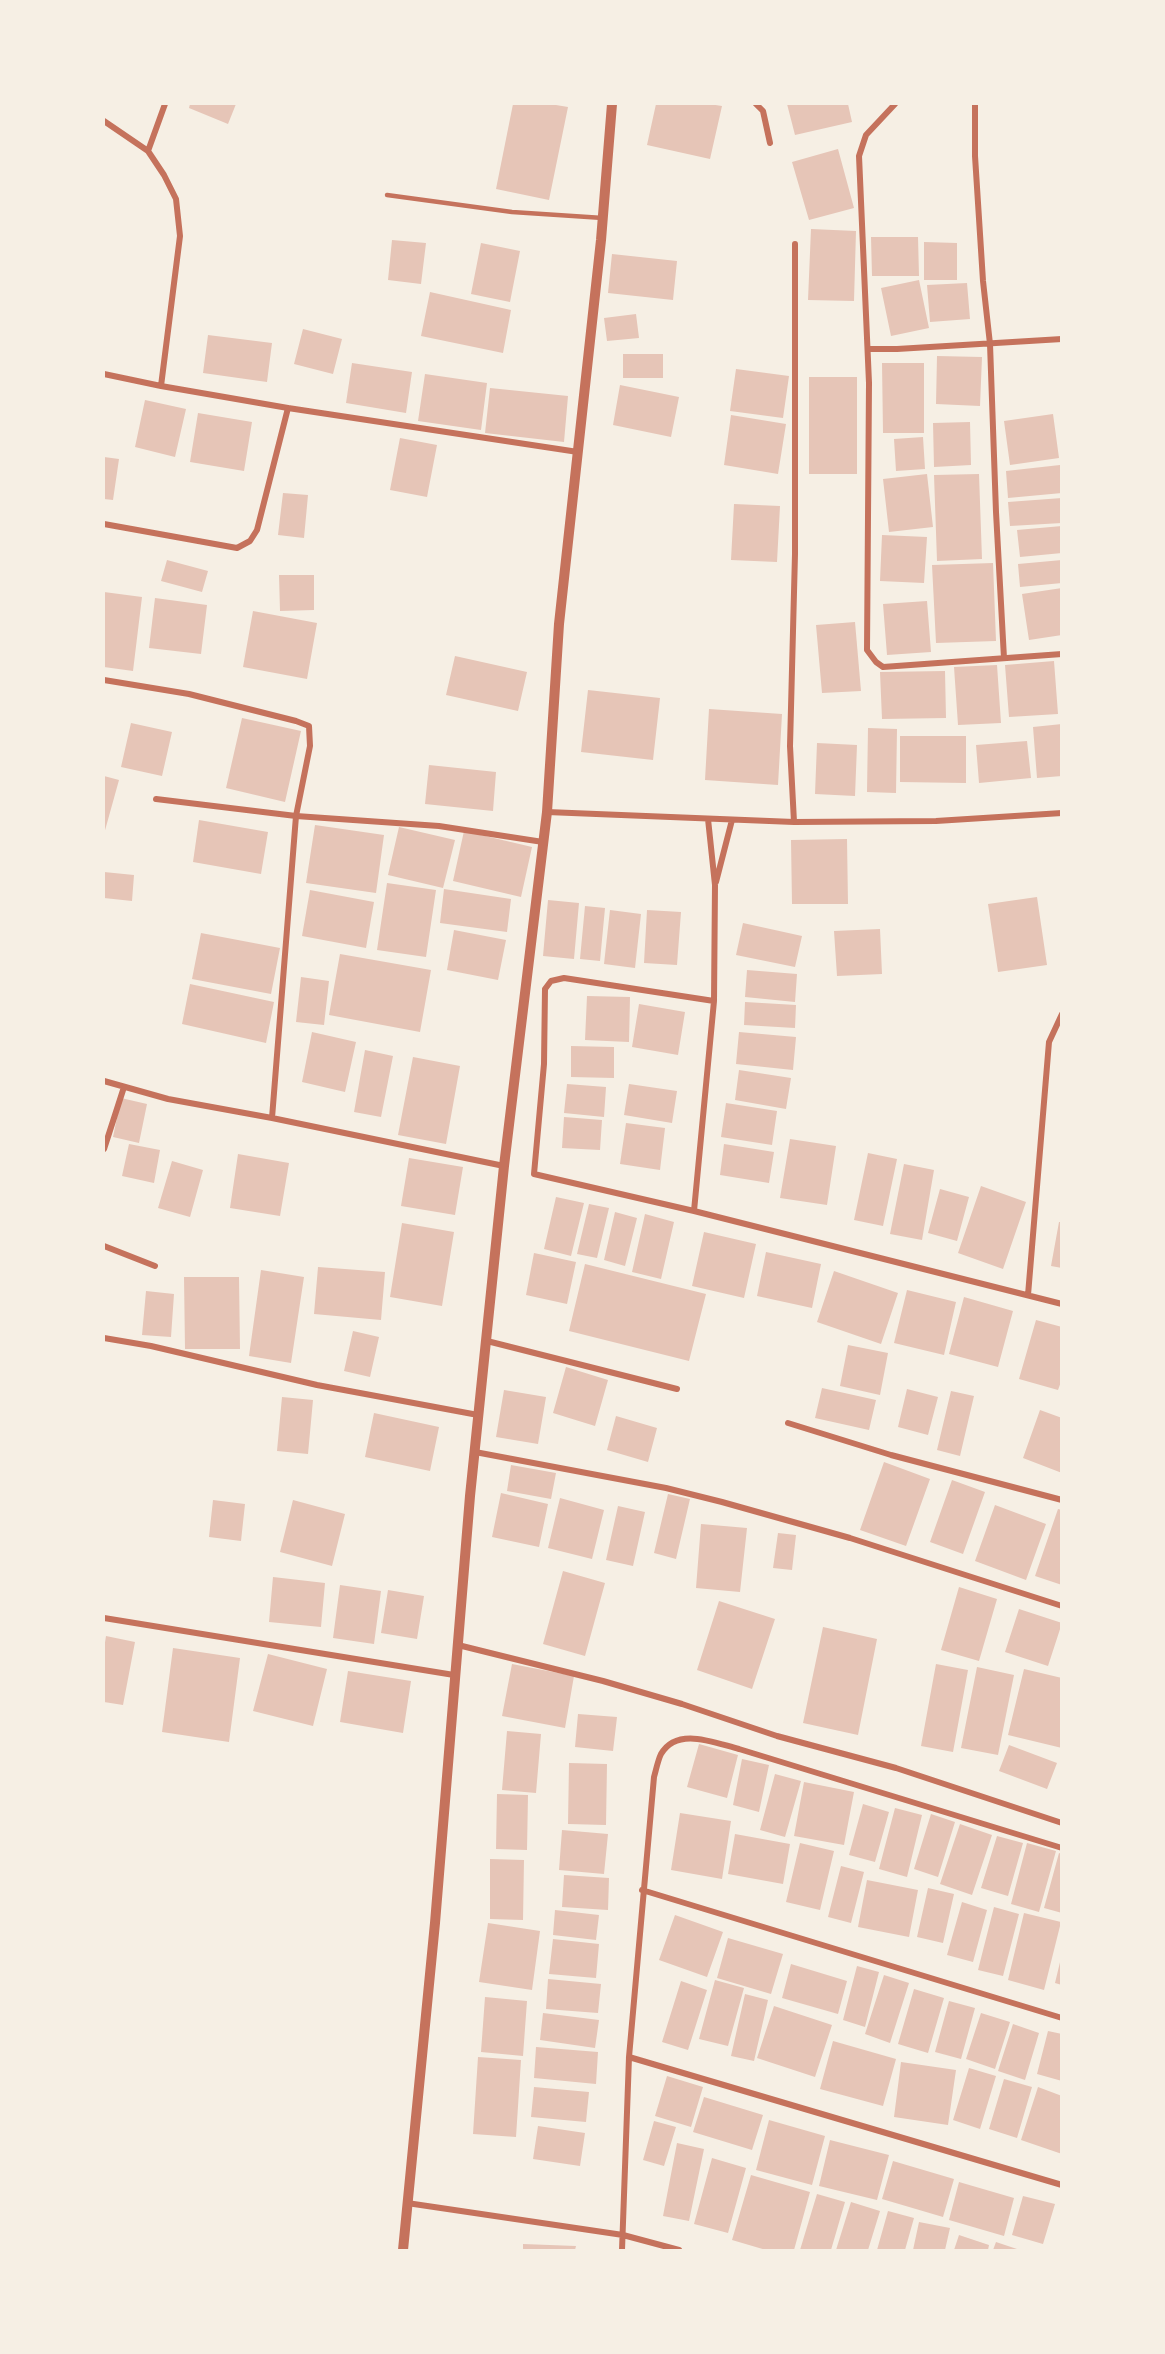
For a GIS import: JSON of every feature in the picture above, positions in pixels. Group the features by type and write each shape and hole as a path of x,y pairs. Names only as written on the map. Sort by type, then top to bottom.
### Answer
{"street":[{"path":"148,151 165,104"},
{"path":"403,2250 435,1923 454,1675 478,1415 504,1166 547,812 559,624 603,218 612,104"},
{"path":"756,104 763,111 770,143"},
{"path":"895,104 866,135 859,156 869,382 867,650 883,668 1062,654"},
{"path":"975,104 975,156 983,281 990,344 1004,658"},
{"path":"104,121 148,151 176,199 180,236 161,386"},
{"path":"794,822 790,746 795,554 795,244"},
{"path":"867,349 1062,339"},
{"path":"104,374 288,408 578,452"},
{"path":"104,524 237,548 250,541 257,530 288,408"},
{"path":"104,680 189,694 309,726 310,746 296,816 272,1118"},
{"path":"156,799 296,816 439,826 543,842"},
{"path":"547,812 794,822 936,821 1062,813"},
{"path":"694,1211 714,1000 715,885 708,819"},
{"path":"715,885 732,820"},
{"path":"714,1000 564,978 551,981 545,989 544,1064 534,1174 694,1211 1062,1304"},
{"path":"1028,1295 1049,1042 1062,1014"},
{"path":"104,1081 168,1099 504,1166"},
{"path":"104,1149 124,1087"},
{"path":"104,1246 155,1266"},
{"path":"104,1338 151,1346 316,1385 478,1415"},
{"path":"487,1341 678,1389"},
{"path":"788,1423 891,1455 1062,1500"},
{"path":"475,1452 666,1488 722,1502 850,1538 1062,1606"},
{"path":"104,1618 454,1675"},
{"path":"458,1645 603,1681 682,1704 777,1736 896,1768 1062,1823"},
{"path":"622,2250 629,2057 637,1978 642,1890 654,1777 661,1753 676,1740 693,1738 739,1749 1062,1848"},
{"path":"642,1890 1062,2018"},
{"path":"629,2057 1062,2185"},
{"path":"407,2203 624,2235 679,2250"}],"lane":[{"path":"387,195 512,212 603,218"}],"building":[{"path":"190,104 236,104 228,124 189,108"},
{"path":"513,104 550,104 568,107 549,200 496,189"},
{"path":"656,104 722,106 710,159 647,145"},
{"path":"787,104 848,104 852,122 795,135"},
{"path":"838,149 854,208 809,220 792,162"},
{"path":"811,229 856,231 854,301 808,300"},
{"path":"871,237 918,237 919,276 872,276"},
{"path":"392,240 426,243 421,284 388,280"},
{"path":"924,242 957,243 957,280 924,280"},
{"path":"481,243 520,251 510,302 471,294"},
{"path":"612,254 677,261 673,300 608,293"},
{"path":"919,280 929,328 891,336 881,288"},
{"path":"967,283 970,319 930,322 927,285"},
{"path":"430,292 511,310 503,353 421,336"},
{"path":"636,314 639,338 607,341 604,318"},
{"path":"303,329 342,339 333,374 294,364"},
{"path":"208,335 272,343 267,382 203,373"},
{"path":"623,354 663,354 663,378 623,378"},
{"path":"937,356 982,357 980,406 936,404"},
{"path":"352,363 412,372 406,413 346,403"},
{"path":"882,363 924,363 924,433 883,433"},
{"path":"736,369 789,376 783,418 730,411"},
{"path":"425,374 487,383 481,430 418,421"},
{"path":"809,377 857,377 857,474 809,474"},
{"path":"620,385 679,397 671,437 613,425"},
{"path":"490,388 568,396 564,442 485,433"},
{"path":"145,400 186,409 175,457 135,447"},
{"path":"198,413 252,422 244,471 190,462"},
{"path":"1053,414 1059,458 1010,465 1004,421"},
{"path":"731,415 786,424 778,474 724,465"},
{"path":"970,422 971,465 934,467 933,423"},
{"path":"923,437 925,469 896,471 894,439"},
{"path":"400,438 437,445 427,497 390,490"},
{"path":"104,457 119,459 113,500 104,499"},
{"path":"1060,465 1062,493 1008,498 1006,471"},
{"path":"927,474 933,527 889,532 883,479"},
{"path":"979,474 982,559 937,561 934,475"},
{"path":"283,493 308,495 304,538 278,535"},
{"path":"1062,498 1062,523 1010,526 1008,502"},
{"path":"734,504 780,506 777,562 731,560"},
{"path":"1062,526 1062,553 1020,557 1017,530"},
{"path":"882,535 927,537 924,583 880,581"},
{"path":"167,560 208,571 202,592 161,581"},
{"path":"1062,560 1062,583 1020,587 1018,564"},
{"path":"993,563 996,641 936,643 932,565"},
{"path":"279,575 314,575 314,610 280,611"},
{"path":"1062,588 1062,635 1029,640 1022,594"},
{"path":"104,592 142,597 133,671 104,667"},
{"path":"155,598 207,605 201,654 149,648"},
{"path":"927,601 931,652 887,655 883,604"},
{"path":"253,611 317,623 307,679 243,667"},
{"path":"855,622 861,691 822,693 816,625"},
{"path":"455,656 527,672 518,711 446,695"},
{"path":"1054,661 1058,714 1009,717 1005,665"},
{"path":"997,665 1001,723 958,725 954,667"},
{"path":"945,671 946,718 882,719 880,672"},
{"path":"588,690 660,698 653,760 581,752"},
{"path":"709,709 782,714 778,785 705,780"},
{"path":"242,718 301,731 285,802 226,788"},
{"path":"131,723 172,732 162,776 121,767"},
{"path":"1062,724 1062,776 1037,778 1033,727"},
{"path":"868,728 897,729 896,793 867,792"},
{"path":"900,736 966,736 966,783 900,782"},
{"path":"1027,741 1031,778 979,783 976,745"},
{"path":"817,743 857,745 855,796 815,794"},
{"path":"429,765 496,772 493,811 425,804"},
{"path":"104,776 119,780 104,834"},
{"path":"199,820 268,832 261,874 193,862"},
{"path":"315,825 384,835 376,893 306,883"},
{"path":"399,827 455,840 443,888 388,875"},
{"path":"464,831 532,847 521,897 453,881"},
{"path":"847,839 848,904 792,904 791,840"},
{"path":"104,872 134,875 132,901 104,898"},
{"path":"387,883 436,890 426,957 377,950"},
{"path":"444,889 511,899 507,932 440,923"},
{"path":"310,890 374,902 366,948 302,936"},
{"path":"1037,897 1047,965 998,972 988,904"},
{"path":"548,900 579,903 574,959 543,956"},
{"path":"585,906 605,908 600,961 580,959"},
{"path":"610,910 641,914 635,968 604,964"},
{"path":"647,910 681,912 677,965 644,963"},
{"path":"743,923 802,936 795,967 736,955"},
{"path":"880,929 882,974 837,976 834,931"},
{"path":"454,930 506,940 498,980 447,970"},
{"path":"201,933 280,948 271,994 192,979"},
{"path":"340,954 431,970 420,1032 329,1015"},
{"path":"747,970 797,974 795,1002 745,997"},
{"path":"301,977 329,981 324,1025 296,1022"},
{"path":"190,984 274,1002 266,1043 182,1024"},
{"path":"587,996 630,997 629,1042 585,1040"},
{"path":"745,1002 796,1005 795,1028 744,1025"},
{"path":"639,1004 685,1012 678,1055 632,1047"},
{"path":"312,1032 356,1042 345,1092 302,1082"},
{"path":"739,1032 796,1037 793,1070 736,1064"},
{"path":"571,1046 614,1047 614,1078 571,1077"},
{"path":"365,1050 393,1056 381,1117 354,1112"},
{"path":"413,1057 460,1066 446,1144 398,1135"},
{"path":"739,1070 791,1078 786,1109 735,1100"},
{"path":"567,1084 606,1087 604,1117 564,1113"},
{"path":"629,1084 677,1091 672,1123 624,1115"},
{"path":"121,1098 147,1104 139,1143 113,1137"},
{"path":"726,1103 777,1111 772,1145 721,1137"},
{"path":"564,1117 602,1120 600,1150 562,1148"},
{"path":"626,1123 665,1128 660,1170 620,1164"},
{"path":"790,1139 836,1146 827,1205 780,1198"},
{"path":"129,1144 160,1150 154,1183 122,1176"},
{"path":"724,1144 774,1152 769,1183 720,1175"},
{"path":"868,1153 897,1159 883,1226 854,1220"},
{"path":"238,1154 289,1163 280,1216 230,1208"},
{"path":"409,1158 463,1167 455,1215 401,1206"},
{"path":"172,1161 203,1170 190,1217 158,1208"},
{"path":"904,1164 934,1170 922,1240 890,1234"},
{"path":"981,1186 1026,1202 1003,1269 958,1253"},
{"path":"940,1189 969,1197 957,1241 928,1233"},
{"path":"556,1197 584,1203 571,1256 544,1249"},
{"path":"589,1204 609,1208 597,1258 577,1254"},
{"path":"615,1212 637,1218 625,1266 604,1260"},
{"path":"645,1214 674,1222 661,1279 632,1272"},
{"path":"1059,1222 1062,1222 1062,1268 1051,1266"},
{"path":"402,1223 454,1232 442,1306 390,1297"},
{"path":"704,1232 756,1244 744,1298 692,1286"},
{"path":"766,1252 821,1264 812,1308 757,1296"},
{"path":"534,1253 576,1262 567,1304 526,1295"},
{"path":"585,1264 706,1294 689,1361 569,1331"},
{"path":"318,1267 385,1272 381,1320 314,1314"},
{"path":"261,1270 304,1277 291,1363 249,1356"},
{"path":"834,1271 898,1293 881,1344 817,1322"},
{"path":"184,1277 239,1277 240,1349 185,1349"},
{"path":"907,1290 956,1302 944,1355 894,1343"},
{"path":"146,1291 174,1294 171,1337 142,1335"},
{"path":"964,1297 1013,1311 998,1367 949,1354"},
{"path":"1036,1320 1062,1327 1062,1379 1058,1390 1019,1379"},
{"path":"353,1331 379,1337 370,1377 344,1371"},
{"path":"848,1345 888,1353 880,1395 840,1386"},
{"path":"566,1367 608,1380 595,1426 553,1413"},
{"path":"822,1388 876,1400 869,1430 815,1418"},
{"path":"907,1389 938,1397 928,1435 898,1427"},
{"path":"504,1390 546,1397 538,1444 496,1437"},
{"path":"951,1391 974,1396 960,1456 937,1450"},
{"path":"282,1397 313,1400 308,1454 277,1451"},
{"path":"1040,1410 1062,1418 1062,1473 1023,1458"},
{"path":"374,1413 439,1427 430,1471 365,1457"},
{"path":"616,1416 657,1428 648,1462 607,1450"},
{"path":"884,1462 930,1479 906,1546 860,1530"},
{"path":"511,1465 556,1473 551,1499 507,1491"},
{"path":"952,1480 985,1492 963,1554 930,1542"},
{"path":"501,1493 548,1504 539,1547 492,1537"},
{"path":"668,1494 690,1499 676,1559 654,1553"},
{"path":"560,1498 604,1510 592,1559 548,1548"},
{"path":"213,1500 245,1504 241,1541 209,1537"},
{"path":"293,1500 345,1514 332,1566 280,1552"},
{"path":"995,1505 1046,1524 1026,1580 975,1561"},
{"path":"618,1506 645,1512 633,1566 606,1560"},
{"path":"1058,1509 1062,1510 1062,1585 1035,1576"},
{"path":"701,1524 747,1528 740,1592 696,1588"},
{"path":"778,1533 796,1535 792,1570 773,1568"},
{"path":"563,1571 605,1583 585,1656 543,1644"},
{"path":"273,1577 325,1583 321,1627 269,1622"},
{"path":"340,1585 381,1591 374,1644 333,1638"},
{"path":"959,1587 997,1599 979,1661 941,1650"},
{"path":"388,1590 424,1596 417,1639 381,1633"},
{"path":"719,1601 775,1619 752,1689 697,1670"},
{"path":"1019,1609 1062,1623 1048,1666 1005,1652"},
{"path":"823,1627 877,1639 858,1735 803,1723"},
{"path":"106,1636 135,1642 123,1705 104,1702"},
{"path":"173,1648 240,1658 229,1742 162,1732"},
{"path":"268,1654 327,1669 313,1726 253,1711"},
{"path":"512,1664 574,1676 565,1728 502,1716"},
{"path":"936,1664 968,1670 953,1752 921,1746"},
{"path":"977,1667 1014,1675 998,1755 961,1748"},
{"path":"1024,1669 1062,1678 1062,1748 1008,1735"},
{"path":"348,1671 411,1681 403,1733 340,1722"},
{"path":"578,1714 617,1717 613,1751 575,1747"},
{"path":"507,1731 541,1734 536,1793 502,1790"},
{"path":"699,1744 738,1755 727,1798 687,1787"},
{"path":"1009,1745 1057,1763 1047,1789 999,1771"},
{"path":"742,1759 769,1765 759,1812 733,1805"},
{"path":"569,1763 607,1764 606,1825 568,1824"},
{"path":"775,1774 801,1781 785,1837 760,1830"},
{"path":"804,1782 854,1792 844,1845 794,1836"},
{"path":"497,1794 528,1795 527,1850 496,1849"},
{"path":"863,1804 889,1812 875,1862 849,1855"},
{"path":"895,1808 922,1815 907,1877 879,1869"},
{"path":"680,1813 731,1821 722,1879 671,1870"},
{"path":"931,1814 955,1822 938,1877 914,1869"},
{"path":"960,1824 992,1835 972,1895 940,1884"},
{"path":"562,1830 608,1834 604,1874 559,1870"},
{"path":"735,1834 790,1844 783,1884 728,1874"},
{"path":"997,1836 1023,1843 1008,1896 981,1888"},
{"path":"800,1843 834,1851 820,1910 786,1902"},
{"path":"1027,1843 1056,1851 1039,1912 1011,1904"},
{"path":"1059,1853 1062,1854 1062,1913 1044,1908"},
{"path":"490,1859 524,1860 523,1920 490,1919"},
{"path":"841,1866 864,1872 851,1923 828,1917"},
{"path":"564,1875 609,1878 608,1910 562,1907"},
{"path":"867,1880 918,1890 909,1937 858,1927"},
{"path":"928,1888 954,1894 943,1943 917,1937"},
{"path":"962,1902 987,1910 973,1962 947,1955"},
{"path":"994,1907 1019,1914 1003,1976 978,1970"},
{"path":"555,1910 599,1915 596,1940 553,1935"},
{"path":"1024,1913 1061,1922 1044,1990 1008,1980"},
{"path":"675,1915 723,1932 707,1977 659,1960"},
{"path":"488,1923 540,1931 532,1990 479,1982"},
{"path":"728,1938 783,1954 771,1994 717,1978"},
{"path":"553,1939 599,1944 596,1978 549,1974"},
{"path":"1062,1958 1062,1985 1055,1983"},
{"path":"791,1964 847,1981 838,2014 782,1998"},
{"path":"857,1966 879,1972 865,2027 843,2020"},
{"path":"884,1975 909,1983 890,2043 865,2034"},
{"path":"548,1979 601,1984 598,2013 546,2009"},
{"path":"715,1980 744,1988 728,2046 699,2039"},
{"path":"681,1981 707,1990 688,2050 662,2042"},
{"path":"914,1989 944,1998 928,2053 898,2044"},
{"path":"745,1994 768,2000 754,2061 731,2056"},
{"path":"485,1997 527,2001 523,2056 481,2052"},
{"path":"949,2001 975,2008 961,2059 935,2052"},
{"path":"774,2006 832,2025 815,2077 757,2058"},
{"path":"543,2013 599,2020 595,2048 540,2040"},
{"path":"981,2013 1010,2022 995,2069 966,2059"},
{"path":"1013,2024 1039,2033 1025,2080 998,2071"},
{"path":"1048,2031 1062,2034 1062,2081 1037,2074"},
{"path":"833,2041 896,2059 883,2106 820,2089"},
{"path":"536,2047 598,2052 596,2084 534,2078"},
{"path":"478,2057 521,2060 516,2137 473,2134"},
{"path":"901,2062 956,2070 948,2125 894,2117"},
{"path":"969,2068 996,2076 980,2129 953,2120"},
{"path":"667,2076 703,2087 691,2127 655,2116"},
{"path":"1004,2079 1032,2087 1017,2138 989,2129"},
{"path":"534,2087 589,2092 586,2122 531,2117"},
{"path":"1038,2087 1062,2096 1062,2154 1021,2140"},
{"path":"704,2097 763,2115 752,2150 693,2132"},
{"path":"769,2120 825,2136 812,2185 756,2170"},
{"path":"654,2121 676,2127 664,2166 643,2160"},
{"path":"538,2126 585,2133 580,2166 533,2159"},
{"path":"830,2140 889,2155 877,2200 819,2186"},
{"path":"677,2143 704,2149 689,2221 663,2216"},
{"path":"712,2158 746,2168 728,2233 694,2224"},
{"path":"893,2161 954,2179 943,2217 882,2199"},
{"path":"751,2175 810,2192 794,2250 766,2250 732,2240"},
{"path":"959,2182 1014,2198 1004,2236 949,2220"},
{"path":"817,2194 845,2202 831,2250 800,2250"},
{"path":"1023,2196 1055,2204 1043,2244 1012,2235"},
{"path":"851,2202 880,2211 868,2250 836,2250"},
{"path":"888,2211 914,2218 905,2250 877,2250"},
{"path":"919,2222 950,2228 945,2250 913,2250"},
{"path":"959,2235 989,2245 988,2250 954,2250"},
{"path":"996,2242 1020,2250 993,2250"},
{"path":"523,2244 576,2246 575,2250 523,2250"}]}
